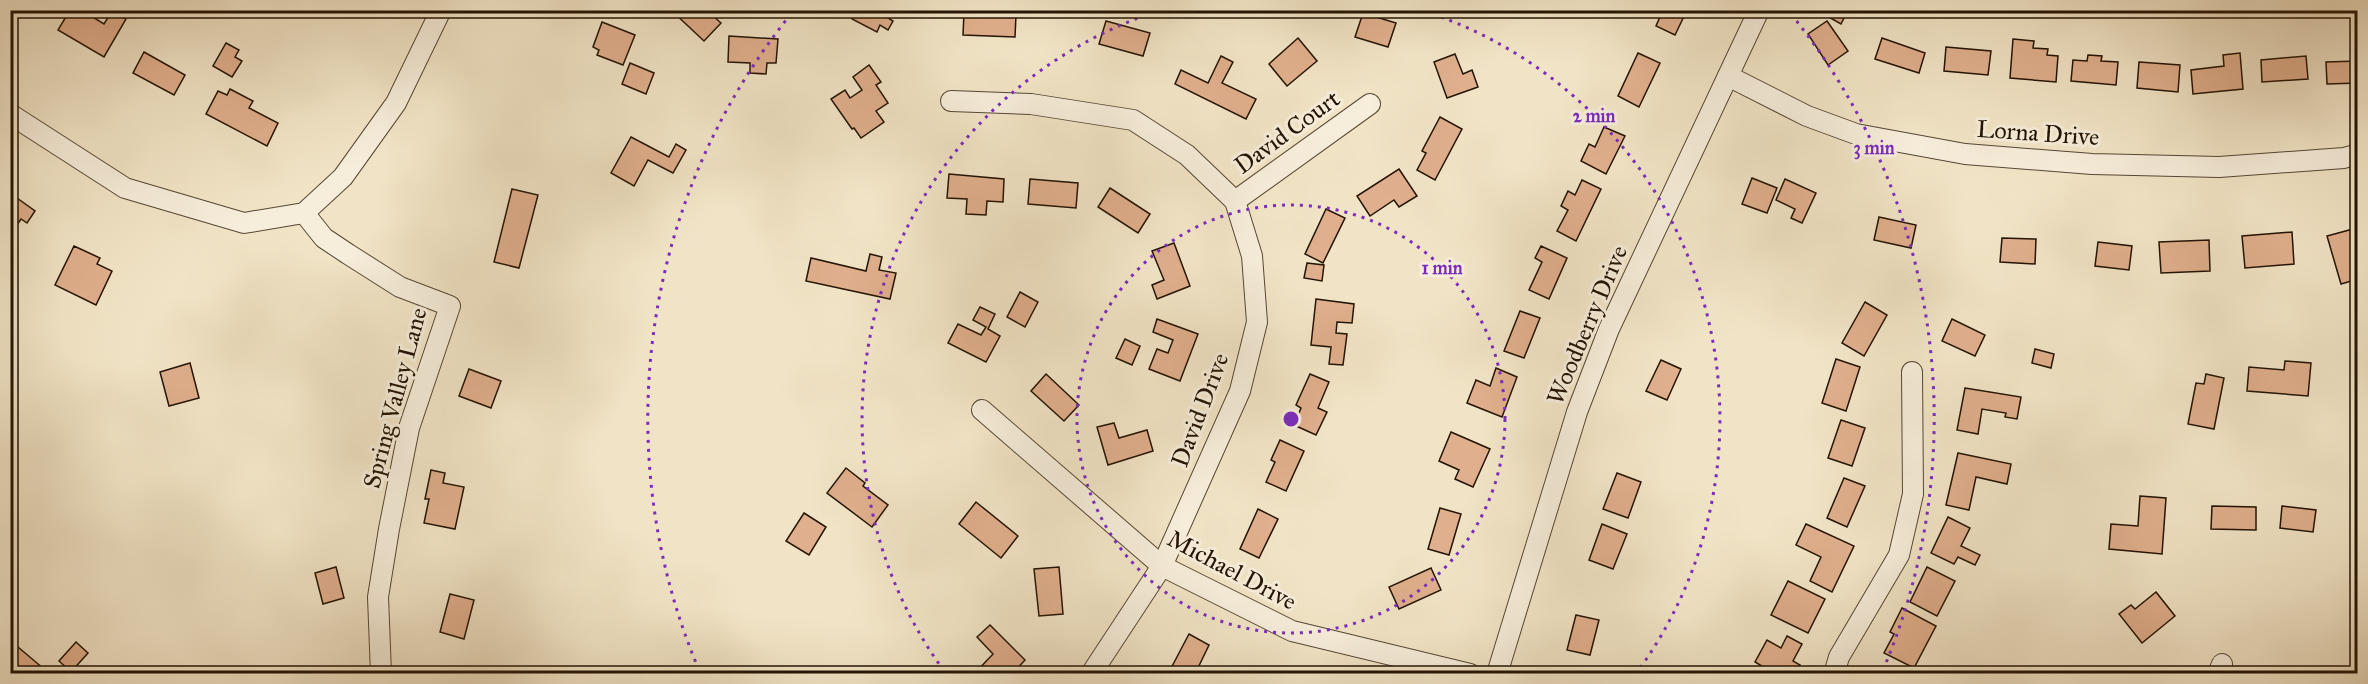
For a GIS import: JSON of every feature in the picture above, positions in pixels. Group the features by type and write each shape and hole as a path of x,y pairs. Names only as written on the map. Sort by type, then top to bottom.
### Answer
{"street":[{"path":"10,114 125,188 244,223 304,213 343,177 396,103 441,10"},
{"name":"Woodberry Drive","path":"1497,674 1581,402 1609,329 1759,10"},
{"name":"Lorna Drive","path":"1728,76 1807,116 1856,134 1965,154 2092,164 2219,167 2344,158 2358,154"},
{"name":"David Drive","path":"951,101 1031,104 1133,120 1187,155 1235,201 1252,256 1257,322 1240,391 1162,566 1091,674"},
{"name":"David Court","path":"1235,201 1370,104"},
{"name":"Spring Valley Lane","path":"304,213 324,237 348,254 400,287 450,306 408,428 389,529 378,597 381,674"},
{"path":"1834,674 1839,657 1899,555 1913,494 1912,372"},
{"name":"Michael Drive","path":"982,410 1162,566 1292,631 1470,674"}],"building":[{"path":"70,10 88,10 86,13 104,24 112,11 126,19 104,57 58,30"},
{"path":"671,10 714,10 711,14 721,23 704,41"},
{"path":"850,10 883,10 887,13 885,16 893,21 888,30 880,25 877,32 852,19 855,13"},
{"path":"1663,10 1687,10 1675,35 1656,26"},
{"path":"1828,10 1848,10 1841,24 1825,15"},
{"path":"964,13 1016,15 1015,37 963,35"},
{"path":"1363,13 1396,23 1388,47 1355,37"},
{"path":"1106,21 1150,33 1143,56 1099,44"},
{"path":"1827,21 1848,51 1828,65 1808,34"},
{"path":"602,22 635,35 623,65 597,55 599,50 593,47"},
{"path":"729,36 778,39 776,63 767,63 766,74 750,73 750,63 728,62"},
{"path":"1298,38 1317,61 1287,86 1269,64"},
{"path":"1882,38 1925,53 1919,73 1875,59"},
{"path":"2013,39 2034,41 2033,48 2048,49 2047,55 2058,56 2056,82 2010,78"},
{"path":"226,43 239,50 235,57 242,61 232,77 213,66"},
{"path":"1946,47 1991,51 1988,75 1944,71"},
{"path":"144,52 185,75 174,95 133,73"},
{"path":"1638,53 1660,63 1639,107 1618,96"},
{"path":"2240,53 2243,89 2193,94 2191,70 2224,66 2223,55"},
{"path":"1455,54 1463,74 1472,70 1478,87 1447,98 1434,62"},
{"path":"2088,55 2102,56 2101,61 2118,62 2116,85 2071,81 2073,60 2087,61"},
{"path":"1221,56 1233,62 1222,83 1256,99 1246,119 1175,84 1181,70 1208,83"},
{"path":"2306,56 2308,79 2262,82 2261,60"},
{"path":"2358,61 2358,83 2327,84 2326,62"},
{"path":"2139,62 2180,65 2178,92 2137,88"},
{"path":"630,63 654,73 646,94 622,84"},
{"path":"869,65 881,82 876,85 888,103 876,111 884,122 861,138 831,99 845,90 850,98 862,90 853,77"},
{"path":"230,89 253,101 249,108 278,123 267,146 206,114 218,91 227,95"},
{"path":"1440,117 1462,129 1435,180 1417,170 1426,153 1422,151"},
{"path":"1604,127 1625,136 1606,174 1581,161 1589,144 1595,147"},
{"path":"631,137 669,157 676,144 686,150 673,173 648,160 634,186 611,173"},
{"path":"1399,169 1417,196 1399,207 1394,200 1370,216 1357,196"},
{"path":"949,174 1004,179 1003,202 987,201 986,215 966,214 967,199 947,198"},
{"path":"1752,178 1777,188 1767,213 1742,204"},
{"path":"1030,179 1078,183 1076,208 1028,204"},
{"path":"1785,179 1816,193 1802,223 1791,218 1795,209 1776,200"},
{"path":"1582,180 1601,189 1576,241 1557,231 1568,210 1561,206 1568,191 1575,195"},
{"path":"1110,188 1150,214 1138,233 1098,207"},
{"path":"512,189 538,195 519,268 494,262"},
{"path":"10,193 35,211 27,223 21,219 15,228 10,225"},
{"path":"1326,209 1345,218 1323,263 1305,254"},
{"path":"1879,217 1916,225 1911,248 1874,240"},
{"path":"2353,229 2358,243 2358,279 2341,284 2327,236"},
{"path":"2292,232 2294,264 2245,268 2242,236"},
{"path":"2002,238 2036,239 2035,264 2000,262"},
{"path":"2209,240 2210,271 2161,273 2159,242"},
{"path":"2098,242 2132,246 2129,270 2095,266"},
{"path":"1174,243 1190,286 1157,299 1152,285 1164,280 1152,251"},
{"path":"74,246 100,258 97,264 112,271 96,305 55,285"},
{"path":"1541,246 1567,258 1549,299 1529,290 1542,262 1535,258"},
{"path":"870,254 882,257 879,270 896,273 890,299 806,281 811,258 866,271"},
{"path":"1307,263 1324,265 1322,281 1304,278"},
{"path":"1020,292 1038,302 1025,327 1007,317"},
{"path":"1316,299 1354,304 1352,323 1337,322 1336,333 1347,334 1343,365 1329,364 1331,347 1311,345"},
{"path":"1865,302 1887,315 1864,356 1842,343"},
{"path":"980,307 995,314 988,329 1000,336 986,362 948,343 958,324 981,335 986,327 973,320"},
{"path":"1520,311 1540,318 1524,358 1504,351"},
{"path":"1157,319 1198,334 1180,381 1149,369 1157,349 1168,353 1173,340 1153,332"},
{"path":"1952,319 1985,335 1975,356 1942,341"},
{"path":"1125,339 1140,346 1132,365 1116,358"},
{"path":"2035,349 2054,354 2051,368 2032,363"},
{"path":"1836,359 1860,367 1846,411 1822,403"},
{"path":"1661,360 1681,369 1667,400 1646,391"},
{"path":"2285,361 2311,363 2308,396 2247,391 2249,367 2284,370"},
{"path":"190,363 199,398 169,406 160,372"},
{"path":"1496,368 1517,377 1502,417 1467,403 1476,380 1490,386"},
{"path":"469,369 501,381 491,408 459,396"},
{"path":"1046,374 1079,405 1064,421 1031,391"},
{"path":"1310,374 1329,382 1318,408 1327,412 1316,435 1294,425 1301,408 1296,405"},
{"path":"2206,374 2224,378 2214,429 2188,424 2196,383 2204,384"},
{"path":"1965,388 2021,397 2017,419 2005,417 2006,413 1982,409 1978,434 1957,430"},
{"path":"1841,420 1865,428 1852,466 1828,458"},
{"path":"1114,423 1119,438 1147,430 1153,451 1108,465 1097,427"},
{"path":"1451,432 1490,449 1473,487 1455,479 1459,470 1439,461"},
{"path":"1280,440 1304,451 1286,491 1266,482 1275,462 1271,460"},
{"path":"1958,453 2011,464 2007,484 1976,477 1969,510 1946,505"},
{"path":"846,468 865,483 863,486 888,505 872,527 827,493"},
{"path":"431,470 445,473 443,483 464,487 455,529 424,523 429,499 425,499"},
{"path":"1617,473 1641,482 1628,518 1603,509"},
{"path":"1844,478 1865,486 1847,527 1827,518"},
{"path":"2140,496 2166,498 2162,554 2109,549 2111,524 2138,526"},
{"path":"976,502 1018,536 1001,558 959,524"},
{"path":"2212,506 2256,507 2256,530 2211,529"},
{"path":"2282,506 2316,510 2313,532 2280,528"},
{"path":"1440,508 1461,514 1449,555 1428,549"},
{"path":"1258,509 1278,519 1259,558 1240,549"},
{"path":"804,513 826,527 809,555 786,541"},
{"path":"1948,517 1970,528 1961,546 1980,555 1975,565 1958,557 1954,564 1931,553"},
{"path":"1602,524 1627,534 1613,569 1589,560"},
{"path":"1806,524 1854,546 1832,592 1810,581 1821,557 1796,545"},
{"path":"336,567 344,598 323,604 315,573"},
{"path":"1059,567 1063,614 1039,616 1034,569"},
{"path":"1927,567 1955,581 1937,616 1910,602"},
{"path":"1431,568 1441,590 1399,609 1389,587"},
{"path":"1788,581 1825,599 1808,633 1771,615"},
{"path":"2156,592 2175,616 2142,643 2119,614 2131,605 2135,609"},
{"path":"450,594 474,600 464,639 440,632"},
{"path":"1902,608 1936,626 1914,668 1884,653 1894,634 1890,632"},
{"path":"1576,615 1599,620 1590,655 1567,650"},
{"path":"990,625 1025,660 1012,674 974,674 993,654 977,637"},
{"path":"1189,634 1209,645 1195,674 1168,674"},
{"path":"1787,636 1802,644 1793,661 1800,665 1795,674 1775,674 1755,662 1767,640 1781,648"},
{"path":"76,642 88,653 71,672 59,661"},
{"path":"18,647 44,669 40,674 15,674 10,670 10,655"},
{"path":"76,667 84,674 71,674"},
{"path":"1872,667 1885,674 1869,674"},
{"path":"2146,667 2150,674 2138,674"}]}
